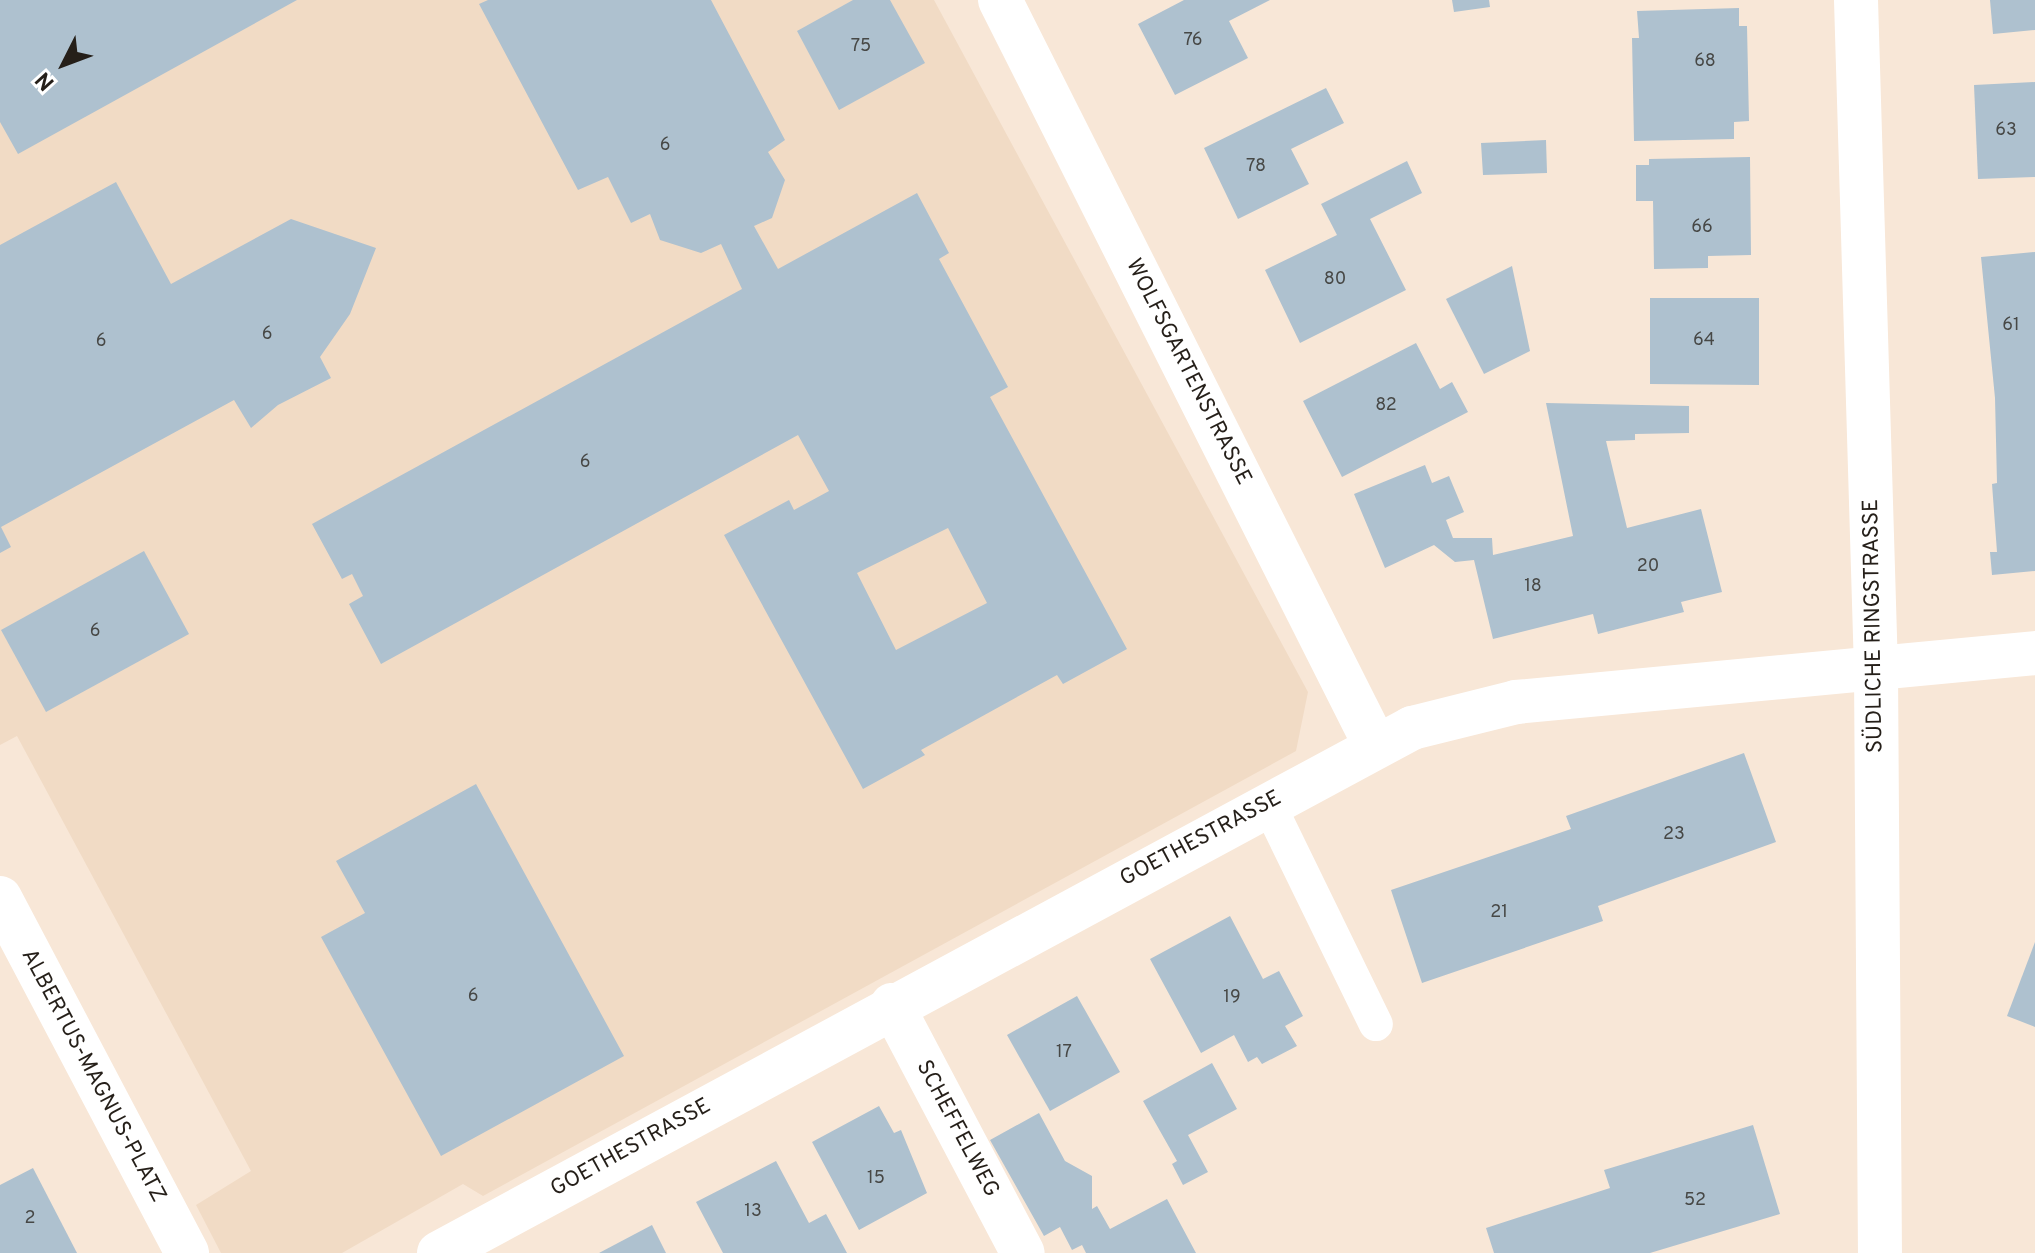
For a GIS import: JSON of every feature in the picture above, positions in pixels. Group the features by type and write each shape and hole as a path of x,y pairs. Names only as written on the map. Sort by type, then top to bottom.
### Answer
{"street":[{"name":"WOLFSGARTENSTRASSE","path":"1000,0 1375,745"},
{"name":"SÜDLICHE RINGSTRASSE","path":"1856,0 1876,671 1880,1253"},
{"name":"GOETHESTRASSE","path":"439,1253 1375,745 1453,715 1516,702 1876,671 2035,653"},
{"name":"ALBERTUS-MAGNUS-PLATZ","path":"0,898 187,1253"},
{"name":"SCHEFFELWEG","path":"892,1005 1023,1253"}],"lane":[{"path":"1268,803 1376,1024"}],"shaded area":[{"path":"0,0 934,0 1308,692 1296,751 483,1196 463,1184 342,1253 221,1253 196,1205 251,1171 17,736 0,745"}],"building":[{"path":"0,0 297,0 18,154 0,122"},
{"path":"488,0 711,0 785,140 768,152 785,180 772,218 754,226 778,269 917,193 949,253 939,259 1008,387 990,397 1127,649 1063,684 1057,675 921,750 925,755 863,789 724,535 789,500 794,510 829,491 798,435 381,664 349,604 363,596 352,574 342,579 312,524 742,289 721,244 701,253 660,240 650,214 631,223 608,177 578,190 479,4","holes":["948,528 987,603 896,650 857,573"]},
{"path":"853,0 890,0 925,63 839,110 797,31"},
{"path":"1184,0 1270,0 1229,21 1248,58 1175,95 1138,24"},
{"path":"1452,0 1489,0 1490,7 1454,12"},
{"path":"1990,0 2035,0 2035,30 1993,34"},
{"path":"1739,8 1739,26 1747,26 1749,121 1734,122 1734,139 1634,141 1632,38 1639,38 1637,11"},
{"path":"2035,82 2035,177 1978,179 1974,85"},
{"path":"1326,88 1344,123 1291,149 1309,184 1238,219 1204,148"},
{"path":"1546,140 1547,173 1483,175 1481,143"},
{"path":"1750,157 1751,255 1708,256 1708,268 1654,269 1653,201 1636,201 1636,165 1649,165 1649,159"},
{"path":"1407,161 1422,193 1370,219 1406,290 1300,343 1265,270 1337,235 1321,204"},
{"path":"116,182 171,284 291,219 376,248 350,314 320,357 331,378 278,405 251,428 234,400 1,527 11,547 0,553 0,245"},
{"path":"2035,252 2035,571 1992,575 1990,552 1997,552 1992,484 1997,483 1995,398 1981,257"},
{"path":"1512,266 1530,351 1484,374 1446,299"},
{"path":"1650,298 1759,298 1759,385 1650,384"},
{"path":"1416,343 1440,389 1452,382 1468,412 1342,477 1303,401"},
{"path":"1546,403 1689,406 1689,433 1635,434 1635,440 1606,441 1627,528 1701,509 1722,592 1681,602 1684,612 1598,634 1593,614 1493,639 1474,560 1455,562 1434,545 1385,568 1354,494 1425,465 1432,483 1449,476 1464,512 1446,520 1453,538 1492,538 1493,555 1573,536"},
{"path":"144,551 189,634 46,712 1,630"},
{"path":"1744,753 1776,842 1598,906 1603,921 1422,983 1391,890 1571,829 1566,816"},
{"path":"476,784 624,1056 441,1156 321,937 365,913 336,861"},
{"path":"1230,916 1263,979 1279,971 1303,1016 1285,1026 1297,1046 1262,1064 1257,1057 1248,1062 1234,1035 1201,1053 1150,959"},
{"path":"2035,942 2035,1027 2007,1016"},
{"path":"1077,996 1120,1072 1050,1111 1007,1035"},
{"path":"1212,1063 1237,1109 1188,1135 1208,1172 1183,1185 1172,1164 1177,1161 1143,1101"},
{"path":"879,1106 894,1133 901,1130 927,1193 859,1230 812,1142"},
{"path":"1039,1113 1065,1161 1092,1176 1092,1209 1097,1206 1110,1229 1167,1199 1196,1253 1086,1253 1082,1245 1072,1250 1060,1227 1044,1236 990,1140"},
{"path":"1753,1125 1780,1214 1650,1253 1494,1253 1486,1228 1610,1188 1604,1170"},
{"path":"776,1161 809,1223 826,1214 847,1253 723,1253 696,1202"},
{"path":"33,1168 77,1253 0,1253 0,1185"},
{"path":"652,1225 666,1253 599,1253"}]}
